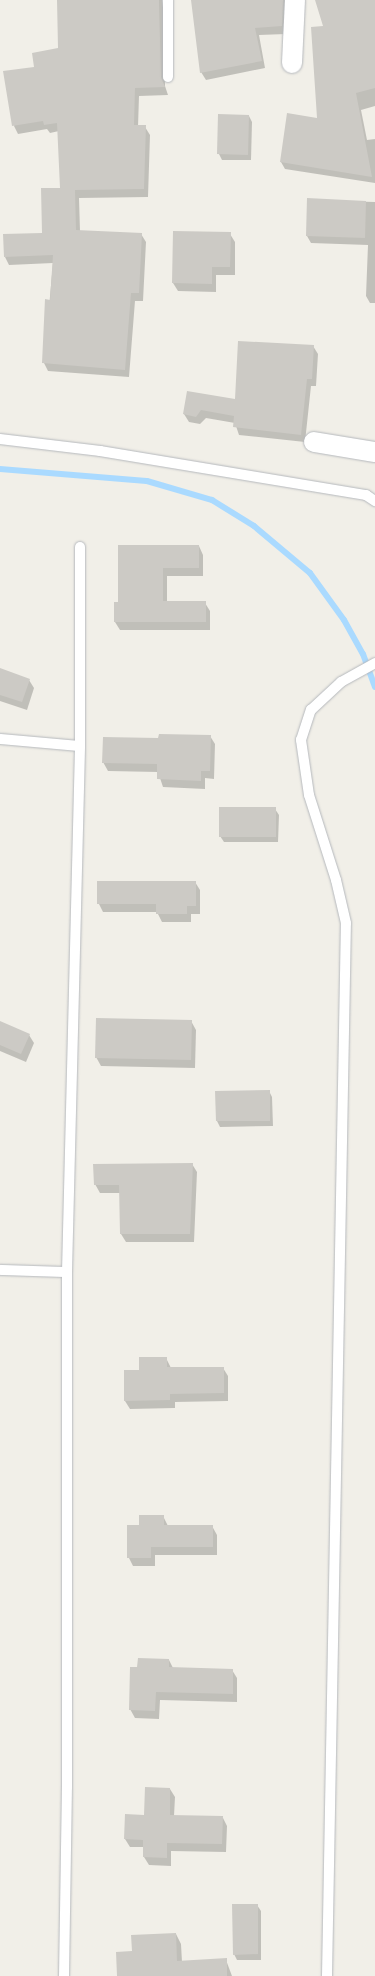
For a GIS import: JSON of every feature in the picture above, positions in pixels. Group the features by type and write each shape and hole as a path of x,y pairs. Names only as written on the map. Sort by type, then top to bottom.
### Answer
{"street":[{"path":"292,63 296,0"},
{"path":"314,442 375,452"}],"lane":[{"path":"168,0 168,77"},
{"path":"0,439 129,456 366,495 375,501"},
{"path":"64,1976 67,1787 67,1272 80,746 80,547"},
{"path":"327,1976 346,923 336,880 309,795 301,740 311,710 340,682 375,663"},
{"path":"0,738 80,746"},
{"path":"0,1270 67,1272"}],"building":[{"path":"57,0 159,0 161,77 165,87 135,88 134,125 146,125 144,189 75,190 76,230 142,233 139,293 131,293 125,370 42,363 45,299 50,300 53,255 4,257 3,234 42,233 41,188 60,188 57,123 44,125 43,121 12,126 3,71 34,67 32,53 58,48"},
{"path":"191,0 283,0 282,26 255,28 262,61 200,73"},
{"path":"315,0 375,0 375,88 356,93 372,177 280,162 287,113 317,118 311,27 323,26"},
{"path":"218,114 249,115 248,155 217,154"},
{"path":"307,198 366,201 365,238 306,236"},
{"path":"173,231 231,232 230,267 212,267 212,284 172,283"},
{"path":"238,341 314,345 312,379 307,379 301,435 233,427 234,416 201,410 196,417 183,414 187,391 235,399"},
{"path":"118,545 199,545 199,568 163,568 163,601 206,601 206,622 114,622 114,602 118,602"},
{"path":"0,668 30,679 22,702 0,695"},
{"path":"159,734 211,735 210,771 201,771 201,781 157,779 157,764 102,763 103,737 158,738"},
{"path":"219,807 276,807 276,837 219,837"},
{"path":"97,881 196,881 196,906 187,906 187,914 156,914 156,904 97,904"},
{"path":"96,1018 192,1020 191,1060 95,1058"},
{"path":"0,1021 30,1034 21,1054 0,1045"},
{"path":"270,1090 270,1121 216,1121 215,1091"},
{"path":"193,1163 190,1234 120,1234 119,1185 94,1185 93,1164"},
{"path":"139,1357 167,1357 167,1367 224,1367 224,1393 170,1394 170,1400 124,1401 124,1370 139,1370"},
{"path":"139,1515 164,1515 164,1525 213,1525 213,1547 151,1547 151,1558 127,1558 127,1525 139,1525"},
{"path":"138,1658 169,1659 169,1667 233,1669 233,1694 156,1692 155,1711 129,1710 130,1667 137,1667"},
{"path":"145,1787 170,1788 170,1815 223,1816 222,1844 167,1843 167,1858 143,1857 143,1840 124,1839 125,1814 144,1815"},
{"path":"232,1904 258,1904 258,1954 233,1955"},
{"path":"176,1933 177,1961 227,1958 227,1976 117,1976 116,1952 132,1951 131,1935"}],"waterway":[{"path":"0,469 147,481 212,500 254,526 310,573 344,620 363,654 375,687"}]}
